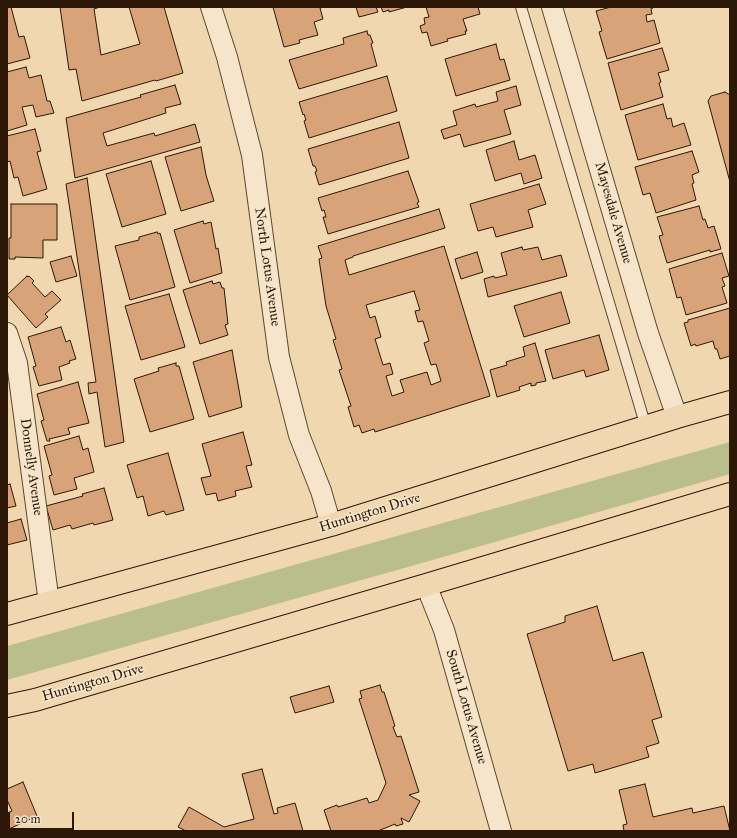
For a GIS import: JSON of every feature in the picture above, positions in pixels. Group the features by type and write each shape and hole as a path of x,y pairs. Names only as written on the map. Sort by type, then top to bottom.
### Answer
{"main road":[{"name":"Huntington Drive","path":"7,614 331,525 677,417 730,402"},
{"name":"Huntington Drive","path":"7,706 426,585 730,494"}],"street":[{"name":"North Lotus Avenue","path":"211,7 227,57 252,155 280,356 299,435 321,491 331,525"},
{"name":"Mayesdale Avenue","path":"552,7 648,333 677,417"},
{"name":"Donnelly Avenue","path":"7,332 17,363 49,603"},
{"name":"South Lotus Avenue","path":"426,585 444,630 501,831"}],"lane":[{"path":"521,7 646,427"}],"green space":[{"path":"730,442 730,474 7,680 7,646"}],"building":[{"path":"7,7 11,7 19,37 24,36 30,58 7,64"},
{"path":"60,7 100,7 94,9 101,55 140,44 129,7 164,7 183,73 82,101 76,69 69,70"},
{"path":"273,7 325,7 320,8 323,19 314,22 318,35 299,40 300,43 284,47"},
{"path":"356,7 376,7 378,12 359,17"},
{"path":"381,7 407,7 389,12 389,10 383,12"},
{"path":"426,7 478,7 480,14 463,19 467,31 465,31 466,34 447,39 448,41 431,46 427,32 422,33 420,26 425,24 424,18 429,17"},
{"path":"611,7 653,7 651,9 652,14 646,15 647,22 654,20 660,43 607,59 599,32 602,31 596,11"},
{"path":"367,31 373,43 371,44 377,66 299,89 289,60 344,44 343,38"},
{"path":"496,44 500,60 504,59 510,80 456,96 445,59"},
{"path":"662,48 669,70 658,73 663,97 621,110 608,63"},
{"path":"26,67 29,78 41,75 47,101 50,101 54,113 36,117 33,105 22,107 27,125 7,131 7,72"},
{"path":"387,76 397,111 309,138 304,121 306,120 299,102"},
{"path":"175,85 181,104 165,108 166,113 103,133 107,146 154,133 155,136 195,124 200,142 75,178 66,118 141,97 140,95"},
{"path":"516,86 521,105 504,110 511,134 464,147 460,134 444,139 441,130 457,125 453,111 475,104 476,107 498,101 496,92"},
{"path":"725,92 730,95 730,182 708,101 711,96"},
{"path":"663,104 667,119 671,118 673,127 684,123 691,145 638,160 625,115"},
{"path":"399,122 409,158 319,185 315,172 317,171 315,166 313,166 308,149"},
{"path":"35,129 41,151 37,152 47,189 23,196 18,177 14,178 10,161 7,162 7,136"},
{"path":"514,141 519,160 535,155 542,178 524,184 521,173 495,181 486,150"},
{"path":"201,147 206,175 214,201 181,211 165,157"},
{"path":"692,151 699,172 692,175 694,183 692,184 696,200 656,213 650,193 643,195 635,167"},
{"path":"151,161 166,214 122,227 106,174"},
{"path":"408,171 419,202 417,203 419,207 328,234 323,217 326,217 324,210 322,211 318,198"},
{"path":"87,178 124,442 105,447 97,392 89,394 88,383 96,382 66,184"},
{"path":"539,184 546,204 528,210 533,227 496,237 493,227 478,231 470,204"},
{"path":"11,204 57,204 57,240 43,240 43,258 15,257 15,259 9,259 9,238 11,238"},
{"path":"699,206 703,220 705,219 708,228 714,226 721,249 710,252 710,250 667,263 659,236 663,235 657,217"},
{"path":"439,209 445,228 353,256 345,260 349,275 444,246 490,396 375,432 374,429 362,433 359,425 354,427 348,407 351,406 339,370 342,369 333,340 336,339 326,306 319,259 322,258 318,246","holes":["414,291 420,310 415,311 418,322 423,321 429,341 424,343 431,365 436,364 441,381 431,385 427,372 400,380 404,392 392,396 386,376 393,374 390,363 383,365 375,339 381,337 375,316 370,318 366,305"]},
{"path":"203,221 204,224 211,222 216,249 218,248 222,273 190,283 174,230"},
{"path":"157,232 158,234 160,233 175,287 130,300 115,246 139,240 139,237"},
{"path":"522,247 523,250 538,247 542,260 561,255 567,276 488,297 484,279 494,276 495,278 507,275 501,253"},
{"path":"477,252 483,272 461,279 455,259"},
{"path":"722,253 729,276 722,278 725,286 722,287 727,303 686,315 681,297 677,298 669,269"},
{"path":"71,256 77,276 56,282 50,262"},
{"path":"27,276 34,281 32,283 45,297 52,291 61,300 45,314 48,317 36,328 7,295"},
{"path":"212,281 213,284 220,282 222,288 224,288 228,324 225,325 228,335 200,344 183,290"},
{"path":"561,292 570,323 524,337 514,306"},
{"path":"169,294 185,347 141,360 125,306"},
{"path":"730,308 730,356 720,359 713,341 691,346 684,323 688,322 688,320"},
{"path":"61,327 66,342 70,340 76,359 59,367 62,380 39,386 33,367 36,366 28,337"},
{"path":"599,335 609,370 586,377 584,370 553,379 545,350"},
{"path":"535,343 546,381 536,383 536,385 531,386 531,383 519,387 520,390 497,397 490,370 507,365 506,362 525,356 523,347"},
{"path":"232,350 242,407 209,417 193,362"},
{"path":"176,363 176,366 179,366 194,419 150,432 134,379 159,371 158,368"},
{"path":"78,382 89,423 68,428 70,434 49,439 50,441 47,441 41,421 44,420 37,394"},
{"path":"243,432 252,465 246,466 252,487 235,491 236,496 218,501 216,493 206,495 201,478 211,476 202,444"},
{"path":"79,436 83,450 88,448 94,472 74,478 77,489 54,495 49,476 52,475 44,446"},
{"path":"168,453 184,510 166,515 164,511 148,516 143,496 137,498 127,465"},
{"path":"10,484 16,506 7,508 7,485"},
{"path":"104,488 113,520 94,525 93,523 72,529 70,525 53,530 46,506 83,496 82,494"},
{"path":"21,519 27,540 7,545 7,523"},
{"path":"597,606 613,661 643,652 662,717 652,720 659,743 646,747 649,757 595,773 593,764 568,771 527,634 565,622 565,616"},
{"path":"380,685 382,692 384,692 397,737 401,736 419,792 409,795 420,801 409,822 401,818 403,824 396,826 395,824 378,831 331,831 324,810 337,805 338,807 367,798 369,803 378,800 386,783 359,699 362,698 360,691"},
{"path":"329,686 334,702 295,713 290,697"},
{"path":"262,769 274,814 278,813 277,808 295,803 303,831 186,831 178,827 189,807 224,827 254,819 242,774"},
{"path":"23,782 37,816 9,829 7,824 7,813 12,811 7,800 7,789"},
{"path":"645,784 653,817 692,808 693,813 724,806 730,831 624,831 623,825 627,824 619,790"}]}
